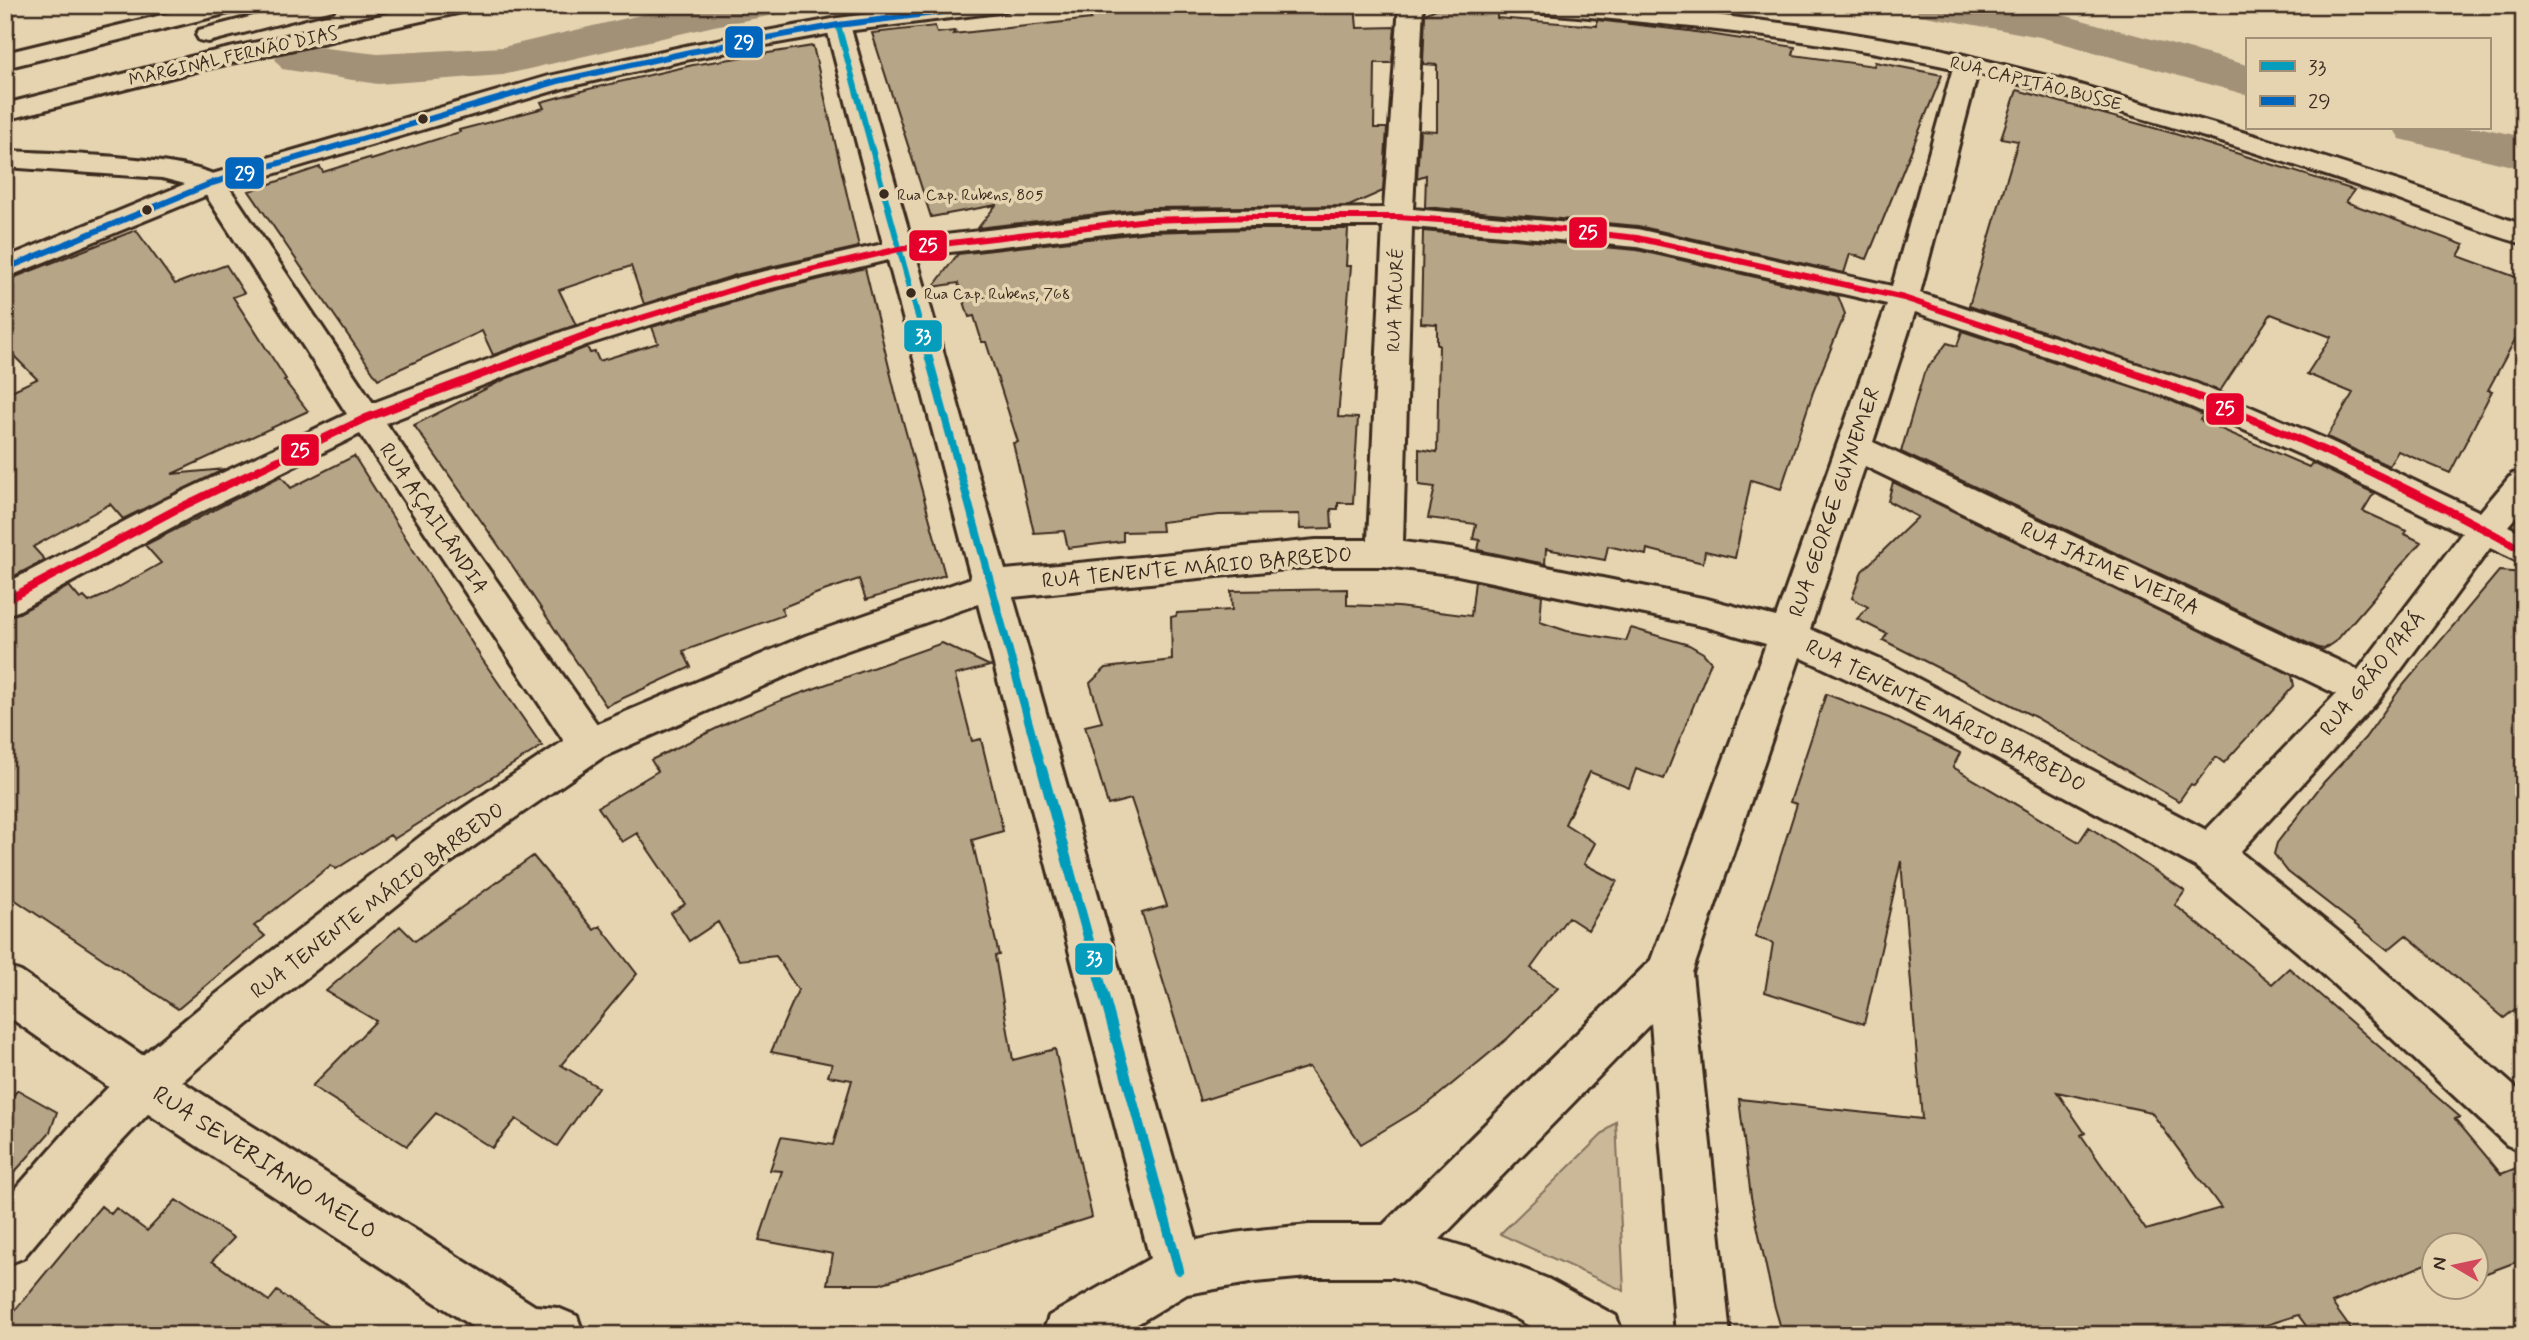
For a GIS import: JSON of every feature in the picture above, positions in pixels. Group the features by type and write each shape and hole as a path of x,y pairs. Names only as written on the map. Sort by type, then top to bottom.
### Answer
{"main road":[{"path":"5,61 233,5"},
{"path":"85,66 325,5"},
{"name":"MARGINAL FERNÃO DIAS","path":"5,112 202,62 462,5"},
{"path":"5,269 212,183 558,81 690,52 838,25 999,5"},
{"name":"RUA TACURÉ","path":"1385,553 1398,217 1411,5"},
{"name":"RUA CAPITÃO BUSSE","path":"1531,5 1804,33 1854,40 1968,64 2075,91 2278,150 2524,235"},
{"path":"838,25 1179,1270"},
{"name":"RUA GEORGE GUYNEMER","path":"1669,973 1905,298 1968,64"},
{"path":"5,159 162,170 190,175 212,183"},
{"name":"RUA AÇAILÂNDIA","path":"212,183 366,418 589,745"},
{"path":"5,601 165,515 366,418 575,338 751,284 899,249 1148,220 1398,217 1535,227 1637,238 1905,298 2184,391 2318,449 2524,551"},
{"name":"RUA JAIME VIEIRA","path":"1855,447 2364,690"},
{"name":"RUA GRÃO PARÁ","path":"2211,854 2364,690 2484,529 2524,483"},
{"name":"RUA TENENTE MÁRIO BARBEDO","path":"5,1240 94,1136 144,1084 231,1010 436,849 589,745 818,646 992,585 1316,553 1385,553 1484,567 1707,613 1787,635 1876,675 2211,854 2329,951 2524,1128"},
{"path":"1393,1251 1669,973"},
{"path":"1669,973 1703,1335"},
{"name":"RUA SEVERIANO MELO","path":"5,987 144,1084 538,1334"},
{"path":"1068,1335 1179,1270 1255,1256 1309,1251 1393,1251 1475,1276 1530,1297 1597,1335"}],"path":[{"path":"523,5 524,13 558,5"}],"shaded area":[{"path":"1616,1121 1624,1291 1500,1234"}],"building":[{"path":"1276,5 1355,5 1357,28 1395,27 1392,63 1375,63 1374,128 1387,128 1383,191 1349,206 1148,208 978,228 996,205 931,217 872,33 935,26 937,33 955,31 953,34 1091,19 1090,12 1167,8 1167,13 1276,10"},
{"path":"1440,7 1497,11 1497,18 1597,26 1597,20 1689,31 1795,47 1793,55 1874,66 1875,62 1942,75 1867,259 1850,254 1844,273 1638,226 1425,207 1426,175 1417,178 1420,130 1437,131 1437,65 1423,64 1425,14"},
{"path":"813,46 859,247 739,274 644,304 631,266 559,290 576,325 493,355 482,331 378,379 249,191 320,167 323,172 369,158 371,160 460,132 459,130 544,108 541,102 589,89 693,65"},
{"path":"2017,90 2172,133 2354,190 2346,202 2464,245 2458,256 2524,280 2524,323 2488,390 2492,391 2450,473 2398,451 2389,466 2327,437 2353,393 2307,374 2331,337 2271,314 2220,391 1969,306 2018,141 2001,138"},
{"path":"1348,229 1346,266 1351,266 1338,417 1358,418 1353,503 1338,503 1338,509 1331,509 1332,528 1300,529 1299,514 1219,515 1161,522 1162,531 1123,532 1123,541 1068,548 1064,531 1034,533 1013,443 1018,442 986,342 982,342 974,316 969,317 958,283 933,287 958,254 1148,232"},
{"path":"136,230 175,284 226,265 244,293 233,297 286,379 284,380 308,411 172,474 225,469 123,519 110,504 33,547 45,560 5,581 5,394 37,379 5,347 5,281"},
{"path":"1423,231 1637,250 1838,296 1845,314 1813,392 1781,489 1751,480 1735,558 1705,551 1703,563 1647,549 1646,555 1608,546 1605,560 1546,549 1545,564 1478,550 1480,540 1473,539 1476,524 1428,518 1435,487 1419,485 1419,449 1437,452 1439,345 1437,324 1421,323"},
{"path":"865,268 896,396 945,575 866,600 859,579 818,593 781,608 784,615 683,651 691,667 606,706 414,425 505,379 587,347 590,353 595,352 599,361 658,343 652,327 760,294"},
{"path":"1962,331 2172,401 2203,415 2200,420 2309,467 2312,463 2374,493 2363,511 2407,531 2405,534 2421,542 2337,640 2324,649 2318,648 1901,452 1924,373 1947,343 1957,346"},
{"path":"354,456 482,659 542,746 394,839 390,835 336,869 331,865 254,926 265,936 178,1009 5,893 5,617 19,613 69,586 80,599 84,597 89,602 103,596 161,563 145,545 281,476 291,488"},
{"path":"1893,482 2292,675 2294,686 2224,763 2216,757 2179,801 2035,717 1883,640 1887,634 1857,619 1868,607 1852,598 1862,571 1918,517 1888,501"},
{"path":"2499,571 2524,573 2524,1002 2504,1018 2406,935 2388,950 2288,872 2274,854 2277,843 2324,782 2365,738 2400,689"},
{"path":"1475,581 1542,595 1540,622 1567,631 1626,641 1631,628 1689,645 1703,653 1711,662 1664,779 1636,769 1629,788 1590,772 1565,824 1595,843 1584,864 1617,881 1588,930 1568,917 1531,968 1558,988 1508,1038 1429,1103 1361,1144 1309,1067 1200,1101 1142,913 1167,906 1131,799 1108,805 1085,726 1102,722 1090,683 1106,668 1172,660 1171,617 1177,613 1232,610 1231,591 1347,589 1347,605 1398,607 1471,616"},
{"path":"942,643 990,666 955,675 972,741 981,739 1003,831 972,840 999,955 995,956 1013,1060 1055,1049 1092,1217 880,1284 827,1284 833,1254 759,1240 782,1171 770,1170 781,1137 833,1145 852,1080 828,1076 832,1064 771,1052 798,990 776,956 739,960 718,922 689,941 671,913 685,904 637,833 622,842 598,807 658,771 651,760 736,719"},
{"path":"1826,694 1889,718 1960,753 1953,767 2079,842 2089,827 2185,891 2175,905 2272,984 2289,968 2460,1117 2455,1119 2501,1174 2524,1165 2524,1259 2490,1272 2490,1232 2420,1232 2420,1267 2332,1303 2355,1335 2313,1335 2298,1315 2235,1335 1783,1335 1751,1197 1739,1099 1922,1119 1901,861 1864,1024 1765,992 1773,943 1755,937 1797,804 1790,802","holes":["2057,1092 2151,1112 2221,1208 2146,1230 2081,1135 2085,1133"]},
{"path":"533,856 594,930 600,926 637,974 561,1065 598,1087 557,1146 516,1119 492,1148 436,1113 407,1146 312,1086 376,1021 326,991 400,926 415,941"},
{"path":"18,1090 57,1112 50,1132 5,1183 5,1104"},
{"path":"176,1200 234,1238 212,1261 269,1301 277,1291 341,1335 5,1335 5,1322 101,1206 111,1214 116,1208 147,1231"}],"waterway":[{"path":"299,59 378,69 503,61 714,12 759,5"},
{"path":"1936,5 2045,24 2246,80"},
{"path":"2426,130 2524,153"}],"transit line":[{"name":"29","path":"5,269 212,183 558,81 690,52 838,25 999,5"},
{"name":"33","path":"838,25 1179,1270"},
{"name":"25","path":"5,601 177,509 366,418 575,338 659,312 751,284 899,249 1148,220 1252,217 1398,217 1536,227 1637,238 1904,298 2184,391 2318,449 2485,529 2524,551"}],"place":[{"name":"Rua Cap. Rubens, 805","path":"884,194"},
{"name":"Rua Cap. Rubens, 768","path":"911,293"}]}
